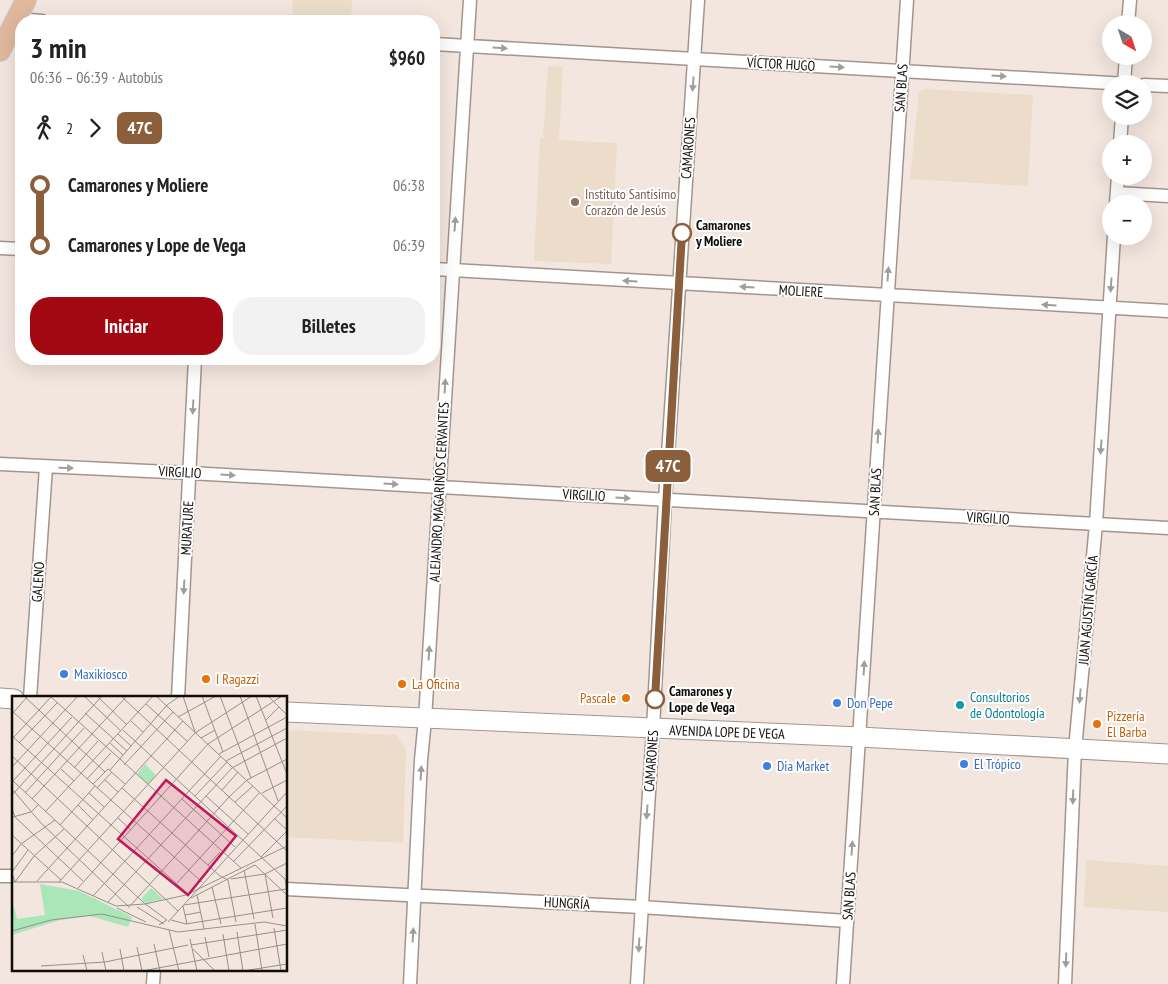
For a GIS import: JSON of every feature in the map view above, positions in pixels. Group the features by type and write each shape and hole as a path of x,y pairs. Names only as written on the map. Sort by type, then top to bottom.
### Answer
{"main road":[{"path":"18,15 26,0"},
{"path":"0,51 15,21"},
{"name":"AVENIDA LOPE DE VEGA","path":"288,712 1168,754"}],"street":[{"name":"ALEJANDRO MAGARIÑOS CERVANTES","path":"410,984 421,760 470,0"},
{"name":"CAMARONES","path":"637,984 665,500 698,0"},
{"name":"SAN BLAS","path":"843,984 907,0"},
{"path":"1129,15 1130,0"},
{"name":"VÍCTOR HUGO","path":"440,44 1102,83"},
{"path":"1152,85 1168,86"},
{"path":"1152,197 1168,196"},
{"name":"JUAN AGUSTÍN GARCÍA","path":"1065,984 1076,749 1096,524 1113,245"},
{"path":"0,248 15,249"},
{"name":"MOLIERE","path":"440,269 1168,312"},
{"name":"MURATURE","path":"178,696 195,365"},
{"name":"VIRGILIO","path":"0,464 190,472 1168,528"},
{"name":"GALENO","path":"30,696 46,467"},
{"name":"HUNGRÍA","path":"288,889 641,907 847,921"}],"shaded area":[{"path":"293,0 352,0 351,15 292,15"},
{"name":"Instituto Santísimo Corazón de Jesús","path":"548,66 563,67 559,140 617,143 611,264 534,261 540,138 543,138"},
{"path":"924,89 1033,95 1028,186 910,179 919,92"},
{"path":"288,730 396,735 406,750 403,843 288,837"},
{"path":"1086,860 1168,866 1168,912 1084,907"}],"bus line":[{"name":"47C","path":"655,699 665,500 682,233"}],"place":[{"name":"Instituto Santísimo Corazón de Jesús","path":"575,202"},
{"name":"Camarones y Moliere","path":"682,233"},
{"name":"Maxikiosco","path":"64,674"},
{"name":"I Ragazzi","path":"206,679"},
{"name":"La Oficina","path":"402,684"},
{"name":"Pascale","path":"626,698"},
{"name":"Camarones y Lope de Vega","path":"655,699"},
{"name":"Don Pepe","path":"837,703"},
{"name":"Consultorios de Odontología","path":"960,705"},
{"name":"Pizzería El Barba","path":"1097,724"},
{"name":"El Trópico","path":"964,764"},
{"name":"Dia Market","path":"767,766"}]}
